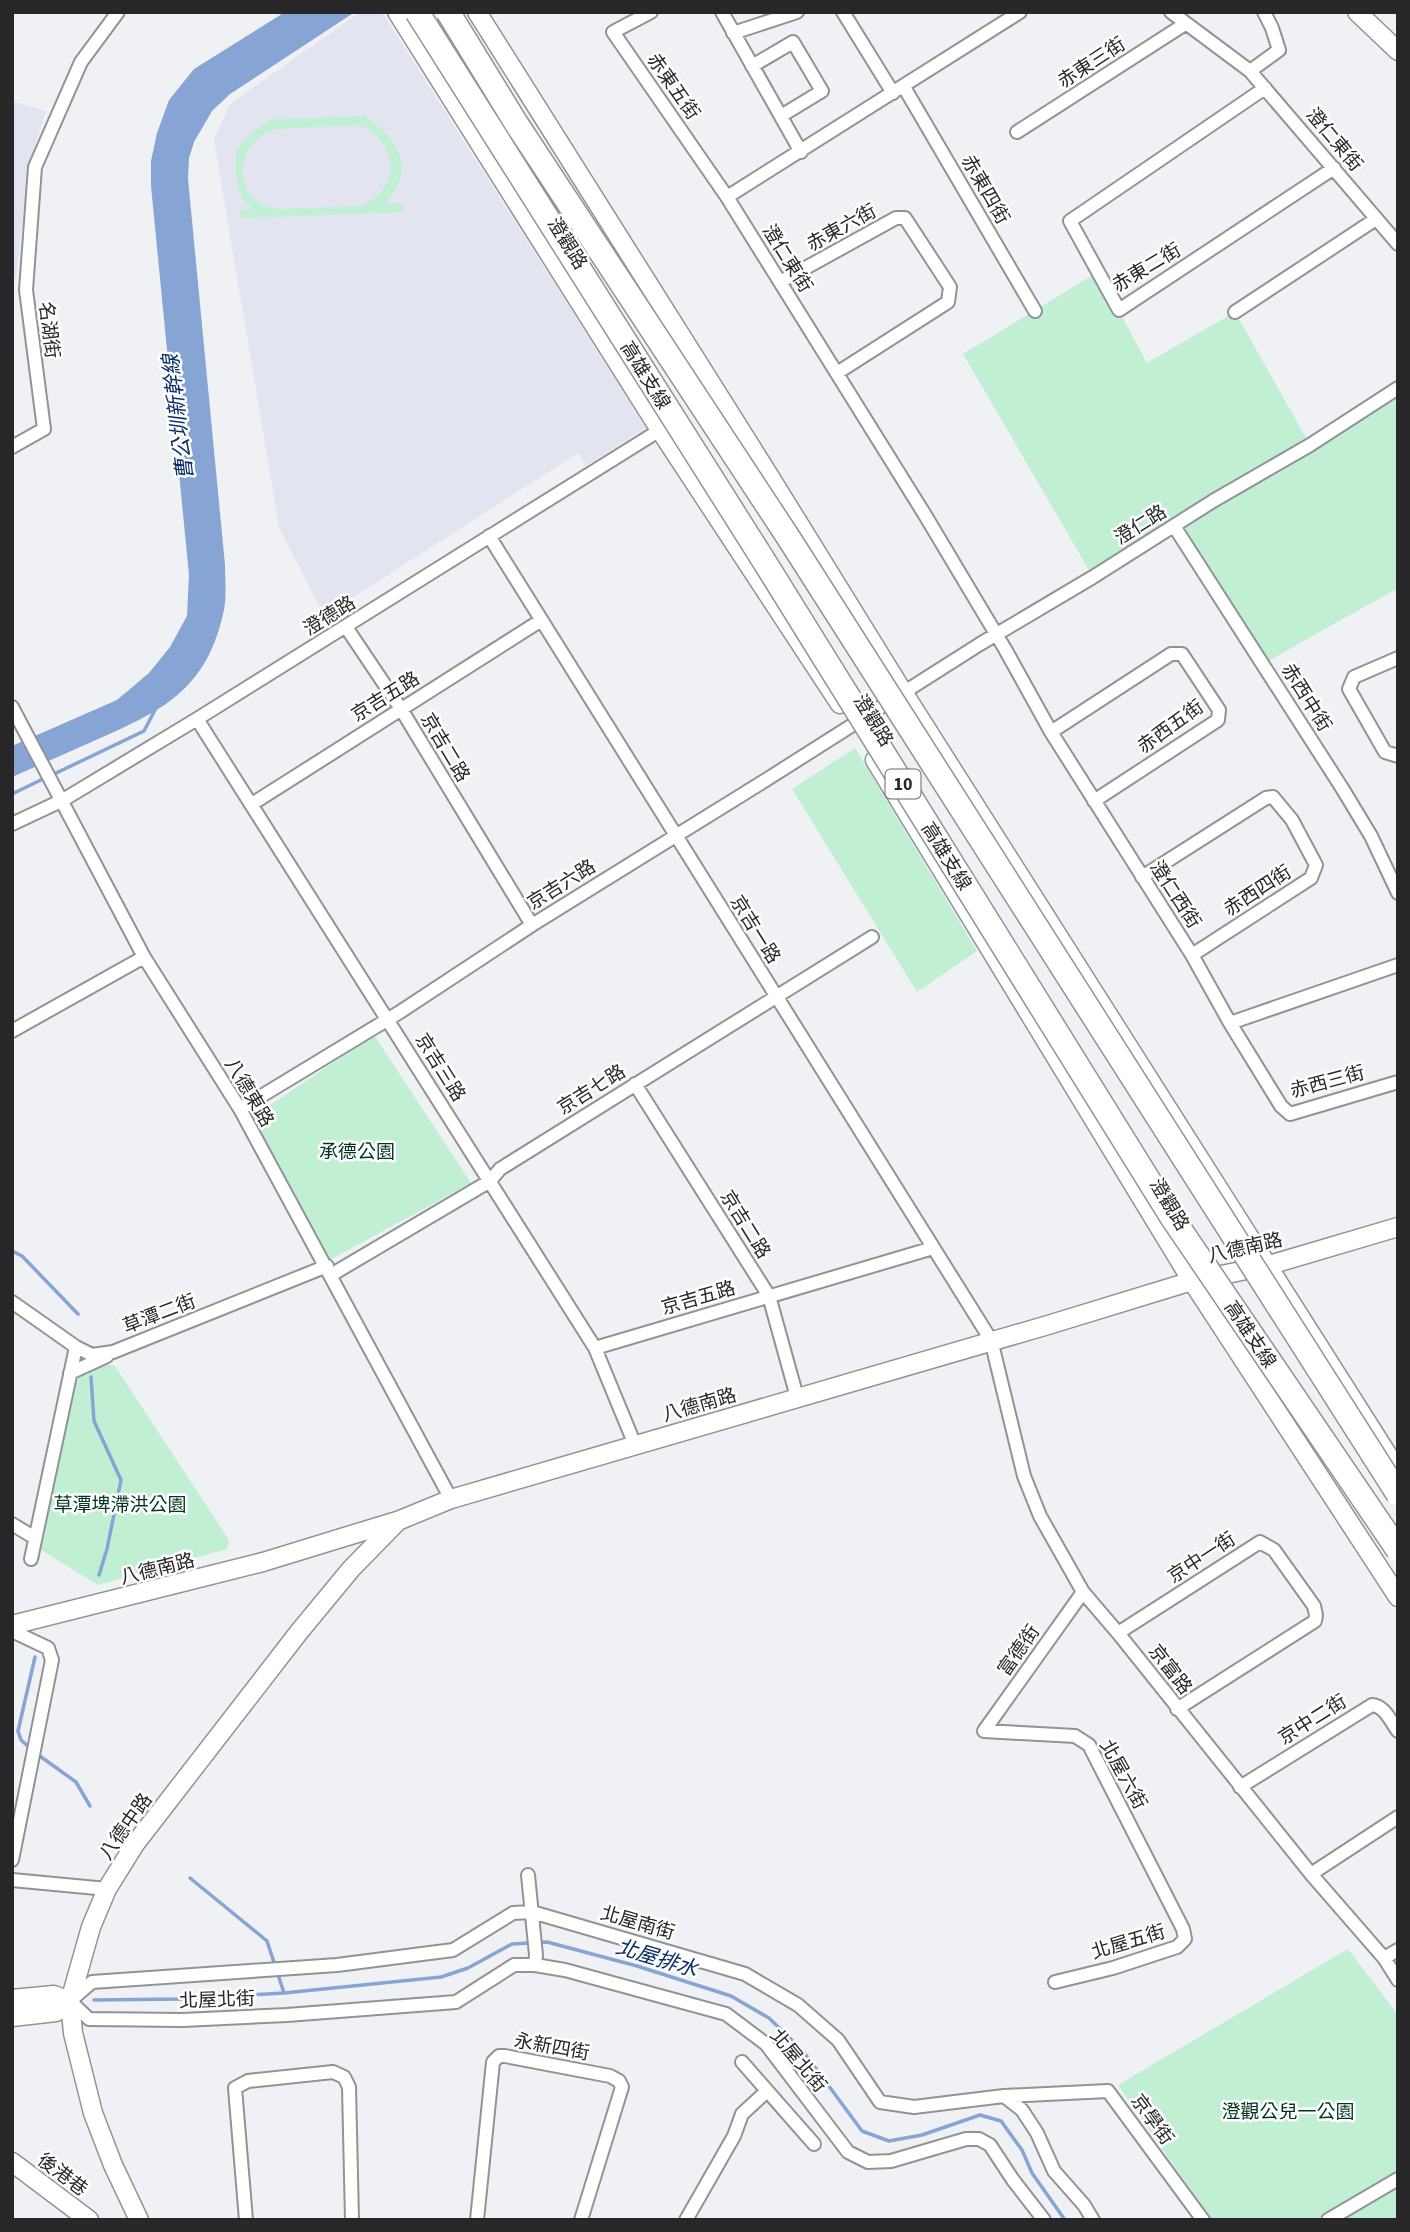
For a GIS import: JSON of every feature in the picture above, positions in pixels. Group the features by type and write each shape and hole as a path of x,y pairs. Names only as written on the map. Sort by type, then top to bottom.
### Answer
{"highway":[{"name":"高雄支線","path":"417,12 764,561 1171,1216 1398,1550"},
{"name":"高雄支線","path":"448,12 516,123 798,552 1398,1494"}],"street":[{"name":"名湖街","path":"12,447 44,429 26,290 35,167 80,62 118,12"},
{"name":"澄觀路","path":"397,12 660,430 853,725 1192,1281 1396,1590"},
{"name":"澄觀路","path":"477,12 903,692 1398,1471"},
{"name":"赤東五街","path":"651,12 613,32 727,197"},
{"path":"722,12 801,152"},
{"path":"733,33 797,12"},
{"name":"赤東四街","path":"843,12 899,90 1035,311"},
{"path":"727,197 1020,12"},
{"name":"澄仁東街","path":"1171,12 1250,71 1398,244"},
{"path":"1250,71 1279,50 1264,12"},
{"path":"1357,12 1398,51"},
{"name":"赤東三街","path":"1017,132 1185,24"},
{"path":"752,66 793,42 822,91 781,116"},
{"name":"赤東二街","path":"1265,88 1070,221 1119,310 1334,168"},
{"name":"澄仁東街","path":"727,197 996,636"},
{"name":"赤東六街","path":"780,282 896,218 905,218 950,287 948,302 837,373"},
{"path":"1235,312 1376,219"},
{"name":"澄仁路","path":"903,692 1222,495 1310,445 1398,388"},
{"name":"澄德路","path":"12,824 63,800 197,719 660,430"},
{"name":"赤西中街","path":"1174,526 1342,788 1371,836 1398,893"},
{"name":"京吉一路","path":"489,536 991,1340"},
{"name":"京吉五路","path":"252,804 540,621"},
{"name":"京吉二路","path":"346,627 401,709 532,925"},
{"name":"澄仁西街","path":"996,636 1051,732 1192,955 1230,1023"},
{"name":"赤西五街","path":"1051,732 1171,653 1182,654 1219,710 1218,720 1094,801"},
{"path":"1398,658 1354,677 1349,689 1385,752 1398,756"},
{"name":"京吉六路","path":"240,1109 903,692"},
{"name":"八德東路","path":"12,707 144,957 240,1109 452,1499"},
{"name":"京吉三路","path":"197,719 595,1348 635,1445"},
{"name":"赤西四街","path":"1142,877 1266,798 1273,797 1292,820 1316,865 1311,878 1192,955"},
{"name":"京吉七路","path":"329,1270 490,1181 500,1169 872,937"},
{"path":"12,1031 144,957"},
{"path":"1230,1023 1398,965"},
{"name":"赤西三街","path":"1230,1023 1281,1106 1290,1114 1398,1082"},
{"name":"京吉二路","path":"635,1084 769,1296 797,1397"},
{"name":"八德南路","path":"12,1625 263,1562 400,1520 452,1499 797,1397 1192,1281 1266,1266 1398,1227"},
{"name":"京吉五路","path":"595,1348 933,1248"},
{"name":"草潭二街","path":"12,1302 92,1355 113,1352 329,1270"},
{"name":"京富路","path":"991,1340 1024,1476 1040,1516 1083,1592 1311,1874 1384,1958 1398,1980"},
{"path":"31,1559 76,1346"},
{"path":"70,1373 101,1361 113,1352"},
{"name":"八德中路","path":"139,2220 113,2165 86,2093 73,2034 69,2001 91,1927 107,1889 135,1844 299,1632 351,1569 400,1520"},
{"path":"12,1524 36,1538"},
{"name":"京中一街","path":"1118,1633 1259,1542 1274,1550 1314,1606 1315,1621 1177,1709"},
{"name":"富德街","path":"984,1731 1083,1592"},
{"path":"12,1631 48,1648 52,1660 12,1860"},
{"name":"京中二街","path":"1240,1787 1372,1705 1383,1710 1398,1731"},
{"name":"北屋六街","path":"984,1731 1075,1736 1089,1745 1138,1841"},
{"path":"1311,1874 1398,1817"},
{"name":"北屋五街","path":"1055,1982 1113,1968 1177,1947 1185,1939 1183,1929 1138,1841"},
{"path":"528,1875 535,1960"},
{"path":"12,1880 107,1889"},
{"path":"12,2017 56,2012 92,1982 292,1969 453,1950 513,1913 533,1918"},
{"name":"北屋南街","path":"533,1918 745,1974 798,2005 838,2040 880,2102 914,2107 1004,2096"},
{"path":"1384,1958 1398,1950"},
{"name":"北屋北街","path":"69,2001 89,2019 183,2020 457,2002 514,1965 535,1960 726,2014 766,2044 848,2152 868,2162 891,2161 966,2139 979,2139 990,2145 1044,2220"},
{"path":"12,1999 54,1994 69,2001"},
{"name":"永新四街","path":"477,2220 493,2062 499,2056 610,2076 619,2081 621,2087 581,2220"},
{"path":"742,2062 814,2144"},
{"path":"246,2220 235,2088 248,2081 333,2072 344,2077 349,2087 352,2220"},
{"path":"686,2220 734,2136 742,2114 767,2091"},
{"name":"京學街","path":"1004,2096 1108,2091 1203,2220"},
{"path":"1004,2096 1022,2110 1037,2133 1054,2171 1084,2205 1093,2220"},
{"name":"後港巷","path":"12,2162 89,2220"},
{"path":"1328,2220 1398,2179"}],"shaded area":[{"path":"360,12 382,12 646,428 585,466 578,453 324,616 279,527 214,140 230,104"},
{"path":"12,101 46,111 29,165 16,278 12,278"}],"green space":[{"path":"365,116 387,135 400,155 400,178 395,191 385,204 403,203 404,212 241,218 240,210 253,209 243,199 238,188 235,163 237,149 251,133 272,119","holes":["359,125 382,142 391,166 383,189 360,206 277,209 262,204 252,196 245,185 244,159 261,136 277,129"]},
{"path":"1098,272 1147,363 1235,312 1309,443 1398,388 1398,588 1263,664 1174,527 1093,577 963,354"},
{"path":"855,748 977,951 917,992 792,789"},
{"name":"承德公園","path":"374,1035 471,1183 328,1261 251,1118"},
{"name":"草潭埤滯洪公園","path":"103,1364 115,1366 229,1540 227,1549 98,1585 41,1550 74,1374"},
{"name":"澄觀公兒一公園","path":"1348,1949 1398,2015 1398,2174 1315,2220 1212,2220 1118,2085"},
{"path":"1398,2184 1398,2220 1340,2220"}],"water":[{"path":"285,12 355,12 230,94 212,111 194,142 189,158 188,179 225,565 224,608 215,640 193,680 161,707 120,729 12,777 12,746 117,700 149,673 170,647 187,616 189,575 151,186 151,161 157,133 169,100 194,69"}],"waterway":[{"name":"曹公圳新幹線","path":"52,775 144,731 155,710"},
{"name":"曹公圳新幹線","path":"12,794 45,778"},
{"name":"北屋排水","path":"12,1251 22,1256 78,1314"},
{"name":"北屋排水","path":"91,1377 94,1421 121,1480 99,1575"},
{"name":"北屋排水","path":"31,1749 21,1740 18,1731 35,1657"},
{"name":"北屋排水","path":"37,1754 76,1782 90,1806"},
{"name":"北屋排水","path":"190,1878 267,1941 284,1993"},
{"name":"北屋排水","path":"94,2000 180,1999 284,1993 441,1977 468,1968 512,1944 547,1942 637,1966 731,1996 769,2018 803,2051 862,2131 889,2141 922,2135 980,2115 1001,2121 1022,2150 1032,2173 1065,2220"}]}
